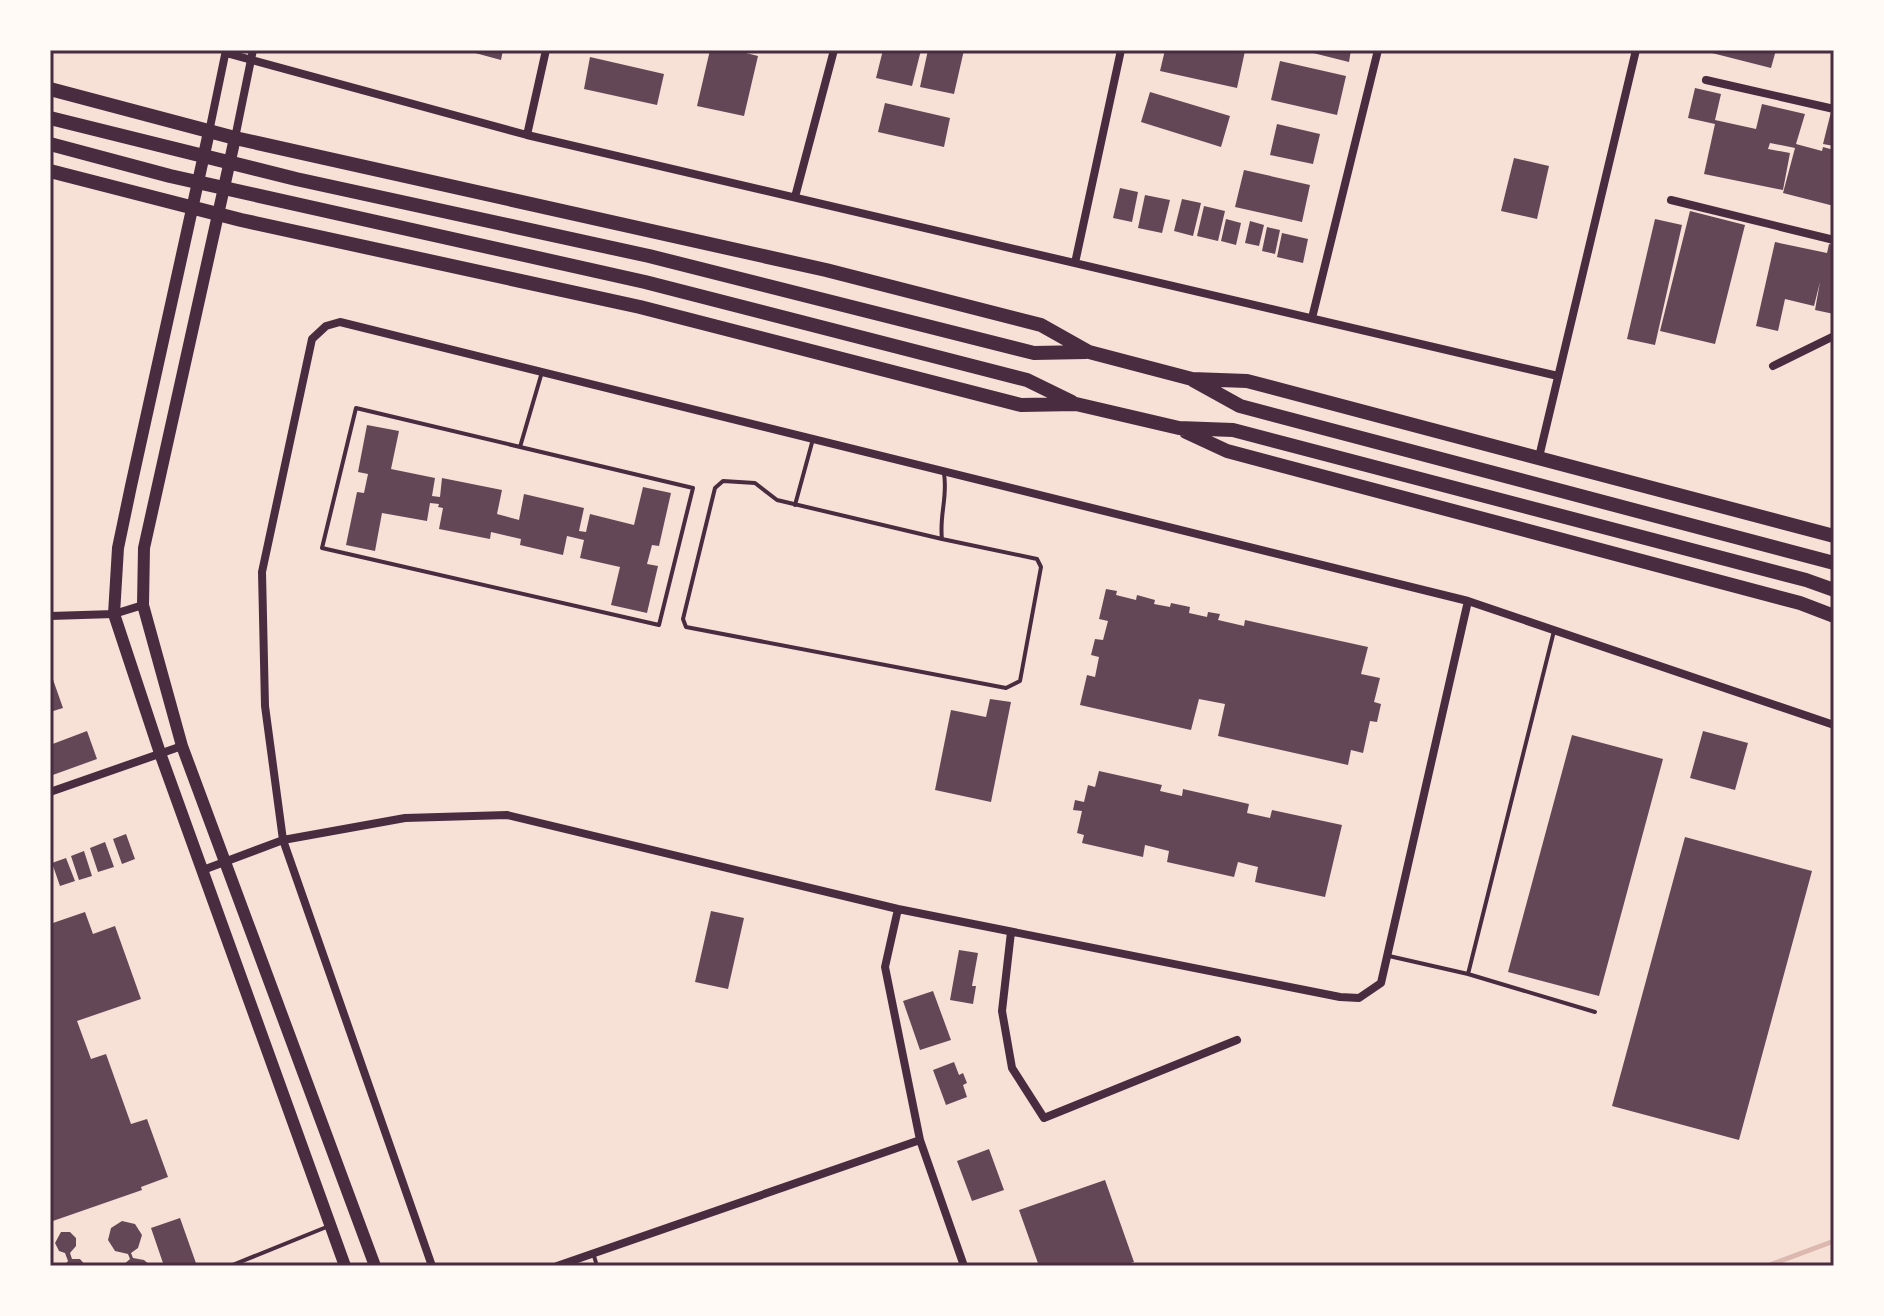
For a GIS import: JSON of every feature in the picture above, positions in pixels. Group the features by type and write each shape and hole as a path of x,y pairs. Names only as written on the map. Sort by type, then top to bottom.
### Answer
{"main road":[{"path":"50,89 209,132 842,274 1041,325 1089,352 1192,379 1247,381 1834,536"},
{"path":"50,118 296,179 649,256 1034,353 1089,352"},
{"path":"209,132 118,548 114,614 160,753 345,1266"},
{"path":"235,138 144,548 143,605 182,746 375,1266"},
{"path":"50,144 170,176 645,282 1027,380 1076,404 1179,428 1233,430 1791,576 1834,590"},
{"path":"50,171 218,214 640,307 1021,405 1076,404"},
{"path":"1192,379 1240,406 1834,563"},
{"path":"1179,428 1227,451 1785,599 1834,616"}],"street":[{"path":"235,138 253,50"},
{"path":"527,135 546,50"},
{"path":"795,197 834,50"},
{"path":"1075,263 1121,50"},
{"path":"1312,318 1378,50"},
{"path":"1539,457 1636,50"},
{"path":"209,132 226,52 527,135 1558,376"},
{"path":"1706,80 1834,109"},
{"path":"1671,200 1834,240"},
{"path":"432,1266 283,840 265,706 262,572 312,339 326,326 340,322 1468,601 1834,725"},
{"path":"1773,366 1834,336"},
{"path":"203,870 283,840 405,818 507,815 898,909 1340,997 1359,998 1381,983 1468,601"},
{"path":"50,616 114,614 143,605"},
{"path":"50,792 182,746"},
{"path":"898,909 885,967 920,1140 964,1266"},
{"path":"1011,932 1002,1011 1012,1068 1044,1118 1237,1040"},
{"path":"557,1266 920,1140"}],"lane":[{"path":"216,50 226,52"},
{"path":"520,447 542,372"},
{"path":"356,408 520,447 693,488 659,625 322,548 356,408"},
{"path":"795,505 813,439"},
{"path":"942,539 940,526 947,491 944,471"},
{"path":"723,481 755,483 777,500 942,539 1037,559 1041,567 1020,681 1006,688 686,627 683,619 715,488 723,481"},
{"path":"1468,974 1554,629"},
{"path":"1387,956 1468,974 1595,1012"},
{"path":"230,1266 331,1225"},
{"path":"593,1253 597,1266"}],"building":[{"path":"464,50 503,50 501,60"},
{"path":"710,50 734,50 758,56 744,116 697,106"},
{"path":"883,50 921,50 912,86 876,78"},
{"path":"928,50 964,50 954,94 920,87"},
{"path":"1165,50 1245,51 1237,88 1160,71"},
{"path":"1301,50 1351,50 1349,62"},
{"path":"1700,50 1776,50 1771,68"},
{"path":"590,57 664,74 657,105 584,89"},
{"path":"1280,61 1346,76 1337,115 1271,100"},
{"path":"1695,88 1721,94 1715,120 1756,129 1762,104 1805,114 1796,144 1822,151 1823,147 1834,150 1834,206 1783,193 1795,148 1770,143 1768,149 1790,153 1783,190 1704,174 1715,124 1688,118"},
{"path":"1150,92 1230,116 1221,147 1141,122"},
{"path":"885,103 950,118 944,147 878,132"},
{"path":"1831,112 1834,113 1834,146 1823,144"},
{"path":"1277,124 1320,134 1313,164 1270,155"},
{"path":"1514,158 1549,166 1537,219 1501,211"},
{"path":"1244,170 1310,185 1302,222 1235,207"},
{"path":"1120,188 1138,192 1132,222 1113,218"},
{"path":"1145,195 1170,200 1162,233 1138,228"},
{"path":"1182,199 1201,203 1193,236 1174,231"},
{"path":"1204,206 1225,211 1218,241 1197,236"},
{"path":"1690,211 1745,225 1715,344 1660,331"},
{"path":"1226,219 1241,223 1236,245 1221,241"},
{"path":"1655,219 1682,225 1655,345 1627,339"},
{"path":"1250,221 1264,225 1259,246 1245,243"},
{"path":"1267,227 1280,230 1275,254 1262,251"},
{"path":"1282,233 1308,239 1303,263 1277,257"},
{"path":"1775,242 1827,253 1829,244 1834,245 1834,314 1815,310 1820,282 1814,306 1785,299 1778,331 1756,326"},
{"path":"367,425 399,431 391,469 435,478 432,496 440,497 442,478 502,490 497,514 519,520 524,494 584,508 579,531 586,532 590,514 634,525 643,487 671,493 659,546 652,545 647,564 658,566 647,613 611,605 620,567 580,558 584,540 567,536 563,555 520,545 521,539 491,532 490,539 439,529 443,508 438,507 439,504 430,503 427,521 382,513 375,551 346,545 357,492 364,493 368,474 358,472"},
{"path":"1106,589 1136,600 1137,595 1155,600 1154,604 1170,607 1171,603 1190,607 1189,613 1207,617 1208,612 1220,614 1218,620 1244,626 1245,620 1368,647 1361,674 1380,678 1374,702 1381,704 1377,722 1370,721 1363,753 1351,750 1348,765 1218,736 1225,704 1199,699 1191,730 1080,705 1087,675 1095,677 1099,657 1091,655 1095,639 1103,640 1108,621 1099,619"},
{"path":"50,671 63,708 50,712"},
{"path":"990,699 1011,702 991,802 935,790 951,710 986,717"},
{"path":"87,731 97,759 50,776 50,745"},
{"path":"1703,731 1748,743 1735,790 1690,778"},
{"path":"1572,735 1663,759 1599,996 1508,972"},
{"path":"1099,771 1162,785 1160,791 1182,796 1183,789 1249,804 1247,813 1270,818 1272,810 1342,825 1325,897 1255,882 1258,867 1238,862 1234,877 1167,862 1169,851 1145,845 1143,857 1082,843 1084,835 1077,833 1082,811 1073,810 1075,800 1084,802 1088,785 1095,787"},
{"path":"126,834 135,859 122,864 113,839"},
{"path":"1685,837 1812,871 1739,1140 1612,1106"},
{"path":"105,842 114,867 98,872 90,848"},
{"path":"84,851 92,876 79,880 71,856"},
{"path":"66,858 75,881 60,886 52,863"},
{"path":"711,911 744,918 728,989 695,982"},
{"path":"85,912 93,934 115,926 141,999 77,1021 91,1059 106,1054 131,1124 147,1119 168,1177 141,1187 142,1190 50,1222 50,924"},
{"path":"959,950 978,953 972,986 976,986 973,1004 950,1000"},
{"path":"933,991 951,1040 920,1050 903,1001"},
{"path":"954,1062 959,1075 963,1073 967,1083 963,1085 967,1097 946,1105 933,1070"},
{"path":"989,1149 1004,1190 972,1201 957,1161"},
{"path":"1105,1180 1134,1262 1121,1266 1039,1266 1019,1210"},
{"path":"180,1218 197,1266 164,1266 151,1228"},
{"path":"122,1221 135,1224 142,1235 138,1248 131,1253 133,1258 144,1260 151,1266 122,1266 130,1259 128,1254 115,1251 108,1240 111,1228"},
{"path":"61,1232 70,1232 76,1238 76,1246 70,1253 72,1259 80,1259 86,1266 64,1266 68,1261 65,1253 59,1251 55,1243"}],"waterway":[{"path":"1767,1266 1834,1241"}]}
